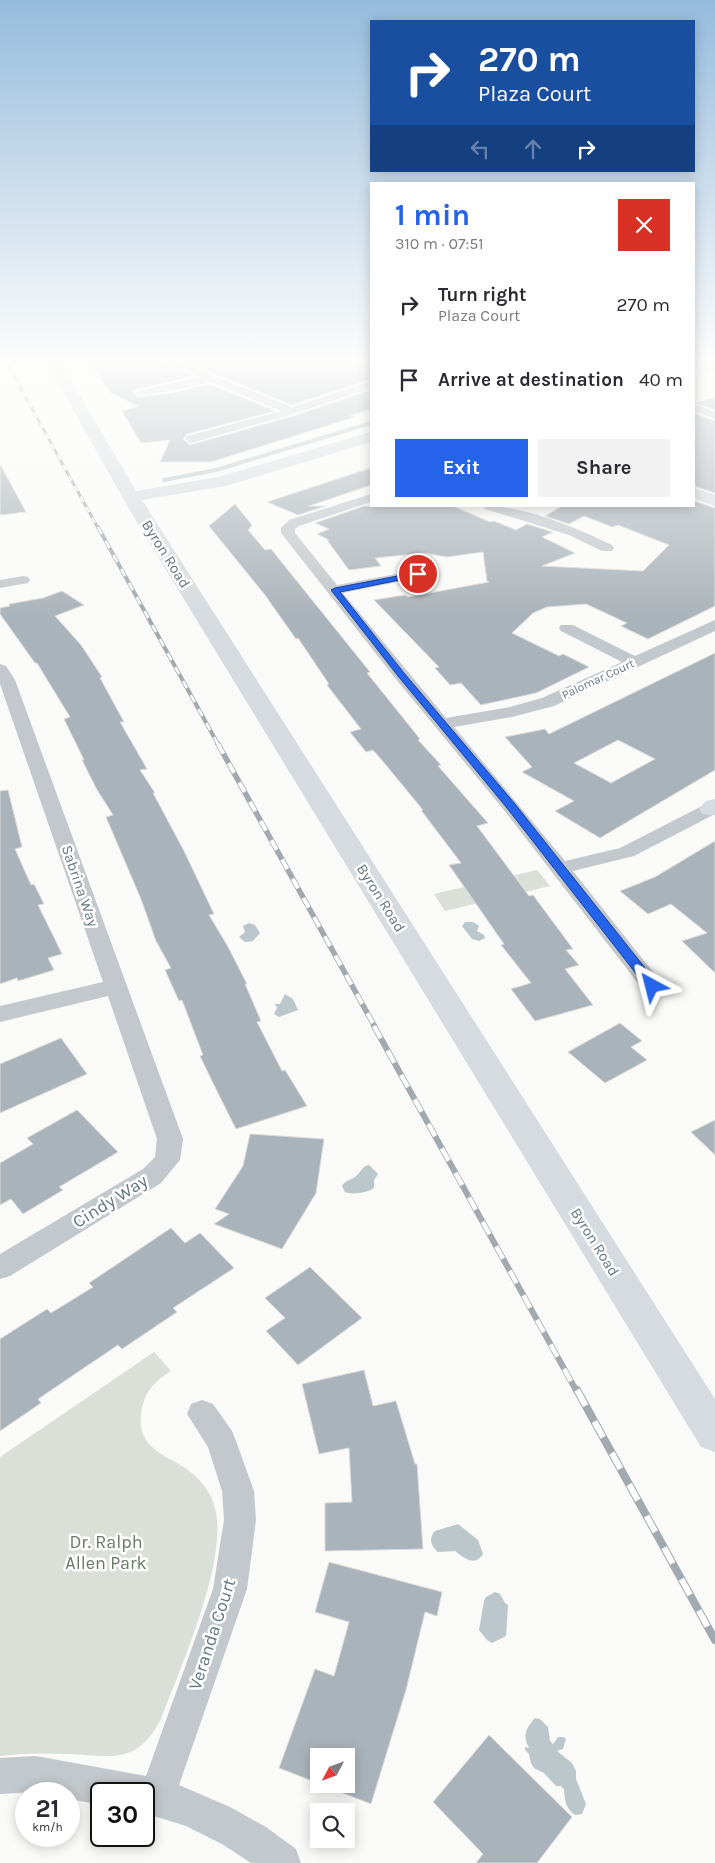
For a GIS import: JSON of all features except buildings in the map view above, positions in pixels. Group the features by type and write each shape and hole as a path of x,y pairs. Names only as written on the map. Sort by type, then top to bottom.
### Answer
{"main road":[{"name":"Byron Road","path":"102,447 133,500 715,1434"},
{"path":"133,500 220,482 338,447"},
{"path":"133,500 229,489 368,447"},
{"path":"695,493 715,501"}],"street":[{"path":"370,498 294,523 288,528 288,533 560,868 652,986"},
{"path":"493,507 574,532 607,548"},
{"path":"335,590 418,574"},
{"path":"0,584 23,580"},
{"name":"Palomar Court","path":"443,724 512,712 548,702 715,625"},
{"path":"567,628 635,662"},
{"name":"Sabrina Way","path":"0,669 7,680 157,1104"},
{"path":"560,868 627,852 714,809"},
{"path":"0,1014 115,987"},
{"name":"Cindy Way","path":"0,1268 152,1176 167,1160 170,1138 157,1104"},
{"name":"Veranda Court","path":"153,1782 230,1589 240,1520 238,1491 221,1441 202,1414"},
{"path":"0,1776 36,1774 90,1784"},
{"path":"155,1797 207,1815 267,1850 282,1863"}],"green space":[{"path":"537,870 550,886 445,911 434,894"},
{"name":"Dr. Ralph Allen Park","path":"154,1352 171,1371 156,1382 143,1402 141,1423 143,1434 148,1443 156,1450 184,1467 203,1484 213,1501 217,1526 216,1552 210,1582 180,1672 161,1719 152,1734 133,1751 111,1756 43,1753 0,1756 0,1457"}],"shaded area":[{"path":"465,922 473,922 479,926 477,931 484,935 485,938 479,941 472,939 462,926"},
{"path":"249,923 255,925 260,933 253,941 245,942 239,937 245,932 243,926"},
{"path":"285,994 293,999 298,1010 279,1017 274,1014 277,1008 275,1004 280,1004"},
{"path":"369,1165 378,1174 374,1180 374,1188 360,1193 345,1192 342,1186"},
{"path":"458,1524 478,1540 483,1554 477,1560 469,1560 455,1551 438,1552 432,1545 431,1540 435,1531"},
{"path":"495,1592 500,1594 508,1605 506,1636 492,1643 479,1630 484,1601 486,1597"},
{"path":"535,1718 540,1719 548,1727 550,1741 553,1744 558,1737 566,1739 563,1749 557,1751 572,1763 576,1771 576,1779 586,1804 582,1814 575,1815 569,1810 566,1804 564,1789 561,1786 556,1786 544,1773 534,1768 531,1763 529,1754 525,1750 525,1747 529,1748 525,1736 529,1725"}],"waterway":[{"path":"164,480 216,470 292,447"}],"railway":[{"path":"53,447 98,528"},
{"path":"98,527 219,746"},
{"path":"218,744 375,1027"},
{"path":"374,1026 577,1392"},
{"path":"577,1390 715,1640"}],"route":[{"path":"418,574 335,590 401,674 511,806 652,986"}]}
